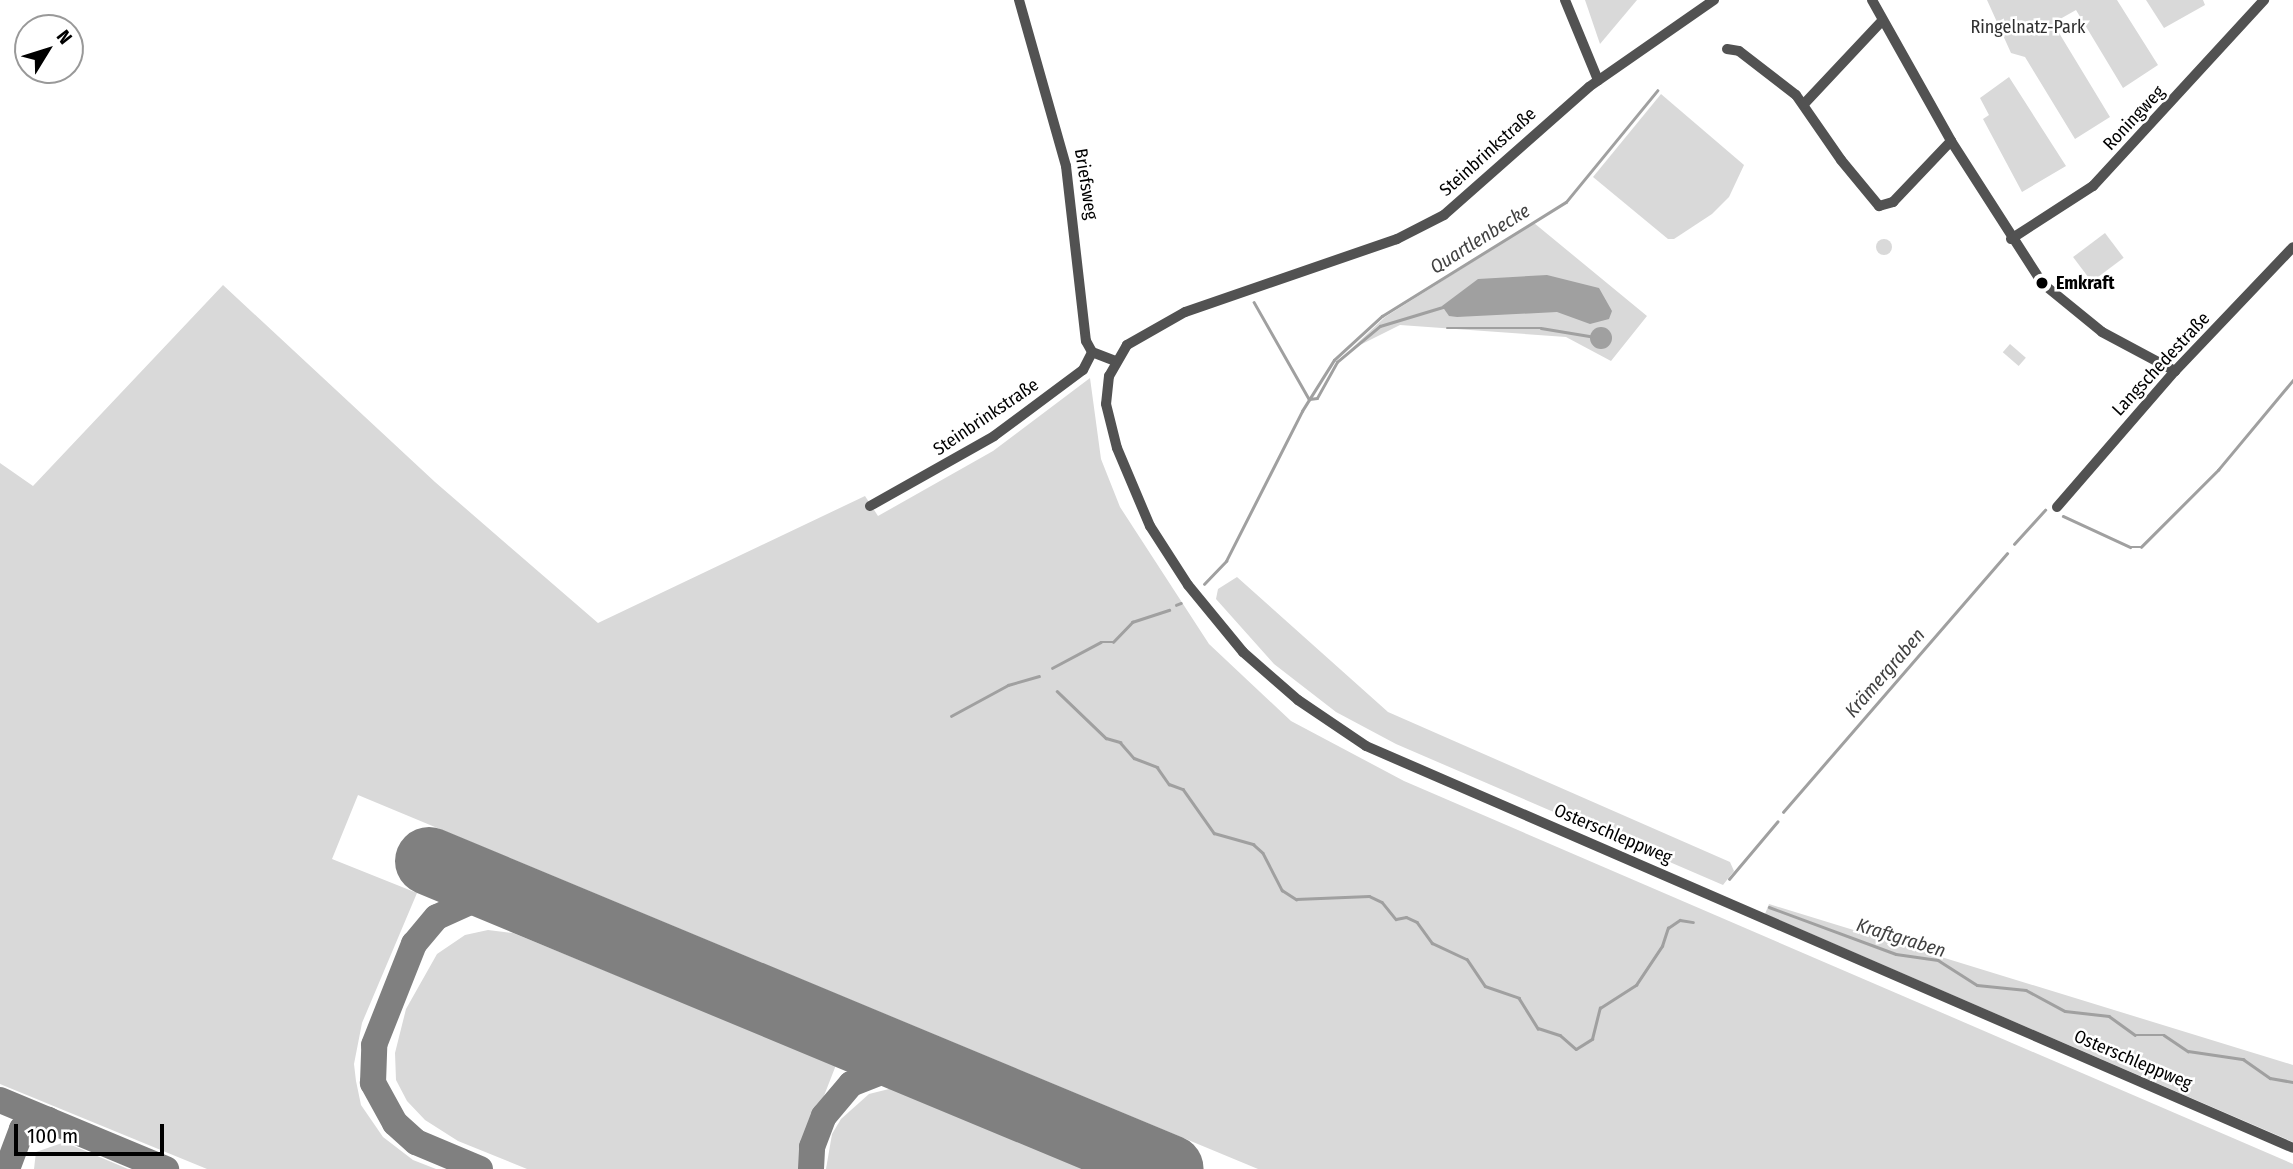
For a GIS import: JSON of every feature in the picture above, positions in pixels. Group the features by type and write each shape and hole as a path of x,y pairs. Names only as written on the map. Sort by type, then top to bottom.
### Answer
{"street":[{"name":"Briefsweg","path":"1018,0 1062,146 1086,341 1092,352"},
{"path":"1565,0 1598,80"},
{"name":"Steinbrinkstraße","path":"1115,361 1135,337 1166,320 1397,239 1444,215 1598,80 1714,0"},
{"path":"1872,0 1951,141 2011,239 2042,283 2071,310 2175,371"},
{"name":"Roningweg","path":"2011,239 2094,186 2264,0"},
{"path":"1804,104 1882,20"},
{"path":"1727,49 1739,51 1804,104 1840,160 1880,206 1893,202 1951,141"},
{"name":"Langschedestraße","path":"2057,507 2175,371 2293,247"},
{"path":"1092,352 1115,361"},
{"name":"Steinbrinkstraße","path":"870,506 1014,422 1083,370 1092,352"},
{"name":"Osterschleppweg","path":"1115,361 1107,388 1109,420 1132,487 1165,551 1243,652 1331,724 1412,768 2293,1148"}],"green space":[{"path":"1585,0 1637,0 1600,44"},
{"name":"Ringelnatz-Park","path":"1987,0 2117,0 2158,65 2123,88 2076,10 2053,23 2110,117 2075,139 2025,57 2011,53"},
{"path":"2146,0 2203,0 2205,5 2164,28"},
{"path":"2009,77 2066,166 2022,192 1983,119 1989,115 1980,98"},
{"path":"1661,94 1744,165 1729,197 1712,214 1674,239 1668,239 1593,177"},
{"path":"1534,223 1647,316 1611,361 1566,337 1400,325 1350,350 1385,317"},
{"path":"2105,233 2124,258 2092,282 2073,257"},
{"path":"1881,239 1887,239 1892,247 1890,253 1881,255 1876,250 1876,244"},
{"path":"223,285 435,482 598,623 865,496 878,516 993,451 1090,378 1101,459 1120,507 1209,644 1291,721 1404,781 2293,1164 2293,1169 1258,1169 358,795 332,859 417,893 362,1023 354,1064 361,1105 383,1137 413,1160 436,1169 207,1169 0,1084 0,463 33,486"},
{"path":"2010,344 2026,358 2019,366 2003,352"},
{"path":"1237,577 1388,712 1730,862 1734,871 1723,885 1396,744 1336,712 1274,664 1216,599 1218,589"},
{"path":"1769,904 2293,1065 2293,1142 1765,914"},
{"path":"488,930 513,933 836,1065 806,1142 803,1169 527,1169 458,1141 425,1120 407,1101 396,1080 395,1053 406,1009 437,954 465,935"},
{"path":"893,1088 1087,1169 826,1169 832,1134 841,1119 869,1094"},
{"path":"62,1143 128,1169 34,1169 36,1152"}],"shaded area":[{"path":"1547,275 1599,288 1612,311 1609,319 1590,324 1557,312 1457,317 1449,316 1442,306 1478,279"},
{"path":"1601,327 1609,330 1612,338 1609,346 1601,349 1593,346 1590,338 1593,330"}],"waterway":[{"name":"Quartlenbecke","path":"1204,584 1226,561 1302,411 1334,360 1382,316 1566,202 1657,91"},
{"name":"Quartlenbecke","path":"1254,302 1309,399 1317,398 1337,362 1380,326 1443,307"},
{"path":"1447,328 1541,328 1590,336"},
{"name":"Krämergraben","path":"2063,516 2130,547 2141,547 2218,470 2293,380"},
{"name":"Krämergraben","path":"2014,544 2045,510"},
{"name":"Krämergraben","path":"1783,812 2007,553"},
{"name":"Quartlenbecke","path":"1176,605 1181,603"},
{"name":"Quartlenbecke","path":"1052,668 1101,642 1113,642 1132,622 1169,610"},
{"name":"Quartlenbecke","path":"951,716 1008,685 1039,676"},
{"path":"1057,691 1106,738 1120,742 1134,758 1157,767 1169,784 1183,789 1214,833 1253,844 1263,853 1282,890 1296,899 1369,896 1382,902 1396,919 1406,917 1417,922 1432,943 1467,959 1485,986 1519,998 1538,1028 1560,1035 1576,1049 1592,1039 1600,1008 1636,985 1662,946 1668,928 1680,920 1693,922"},
{"name":"Krämergraben","path":"1729,879 1777,822"},
{"name":"Kraftgraben","path":"1769,907 1896,954 1938,960 1977,985 2026,990 2065,1011 2109,1016 2135,1035 2164,1035 2188,1051 2243,1059 2270,1078 2293,1082"}],"taxiway":[{"path":"480,1169 416,1142 395,1123 373,1083 374,1045 414,944 437,917 481,897 530,904"},
{"path":"811,1169 812,1147 824,1116 851,1084 889,1069 933,1070"},
{"path":"0,1100 166,1169"},
{"path":"7,1169 22,1129 48,1120"}],"runway":[{"path":"429,861 1170,1169"}],"place":[{"name":"Emkraft","path":"2042,283"}]}
